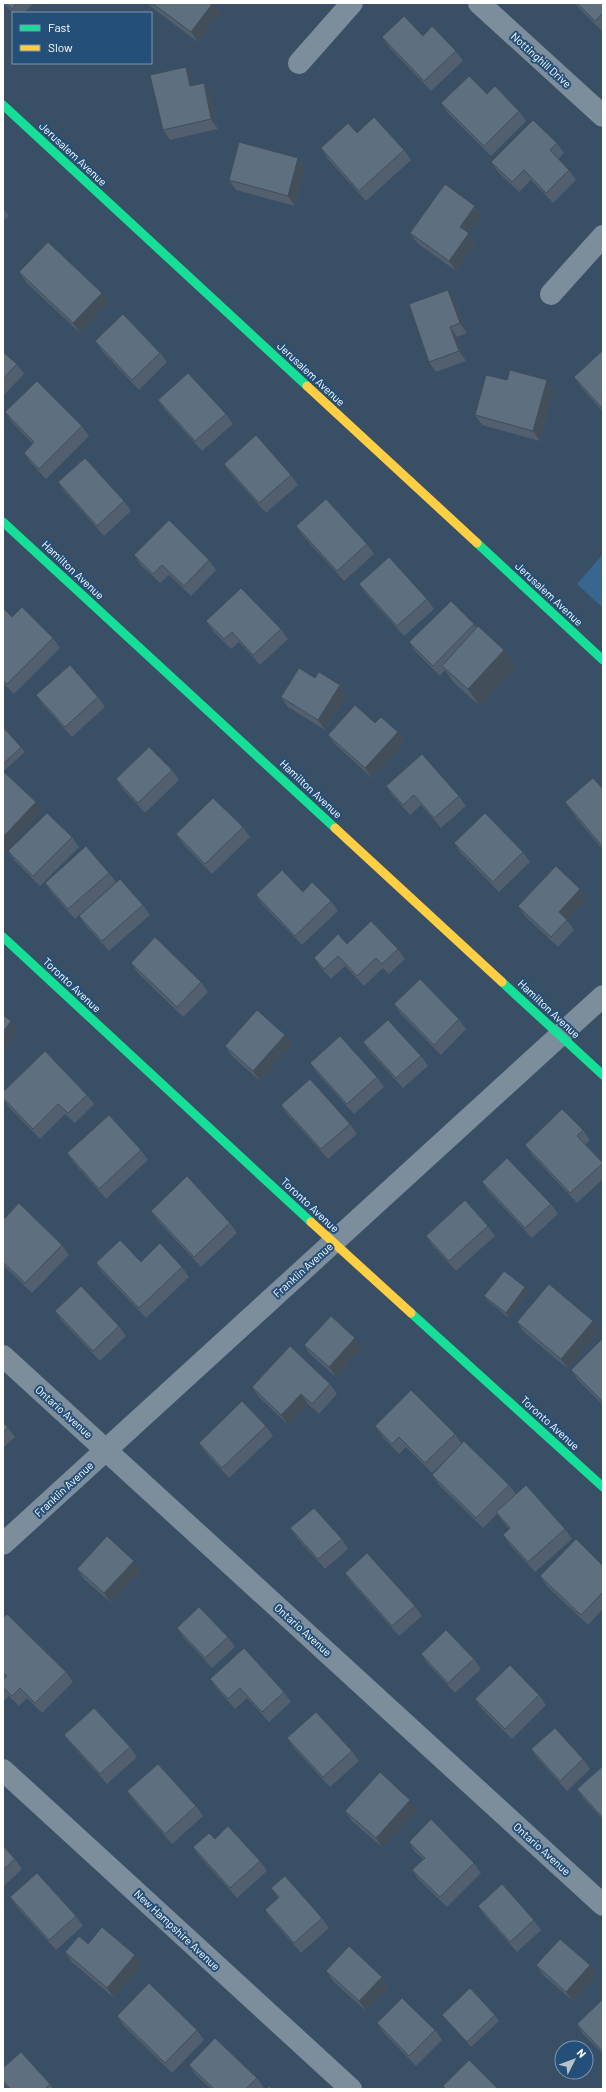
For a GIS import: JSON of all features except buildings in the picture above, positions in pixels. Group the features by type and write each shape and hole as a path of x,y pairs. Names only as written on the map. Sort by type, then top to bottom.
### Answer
{"street":[{"path":"299,63 352,3"},
{"name":"Nottinghill Drive","path":"479,3 603,116"},
{"name":"Jerusalem Avenue","path":"3,106 603,660"},
{"path":"551,294 603,236"},
{"name":"Hamilton Avenue","path":"3,522 603,1075"},
{"name":"Toronto Avenue","path":"3,937 333,1242 603,1487"},
{"name":"Franklin Avenue","path":"3,1544 603,996"},
{"name":"Ontario Avenue","path":"3,1356 603,1905"},
{"name":"New Hampshire Avenue","path":"3,1770 351,2089"}],"shaded area":[{"path":"603,554 603,608 577,584"}],"traffic: fast":[{"path":"3,105 307,386"},
{"path":"3,522 335,828"},
{"path":"477,543 603,660"},
{"path":"3,937 311,1222"},
{"path":"502,982 603,1075"},
{"path":"411,1313 603,1487"}],"traffic: slow":[{"path":"307,386 477,543"},
{"path":"335,828 502,982"},
{"path":"311,1222 411,1313"}]}
